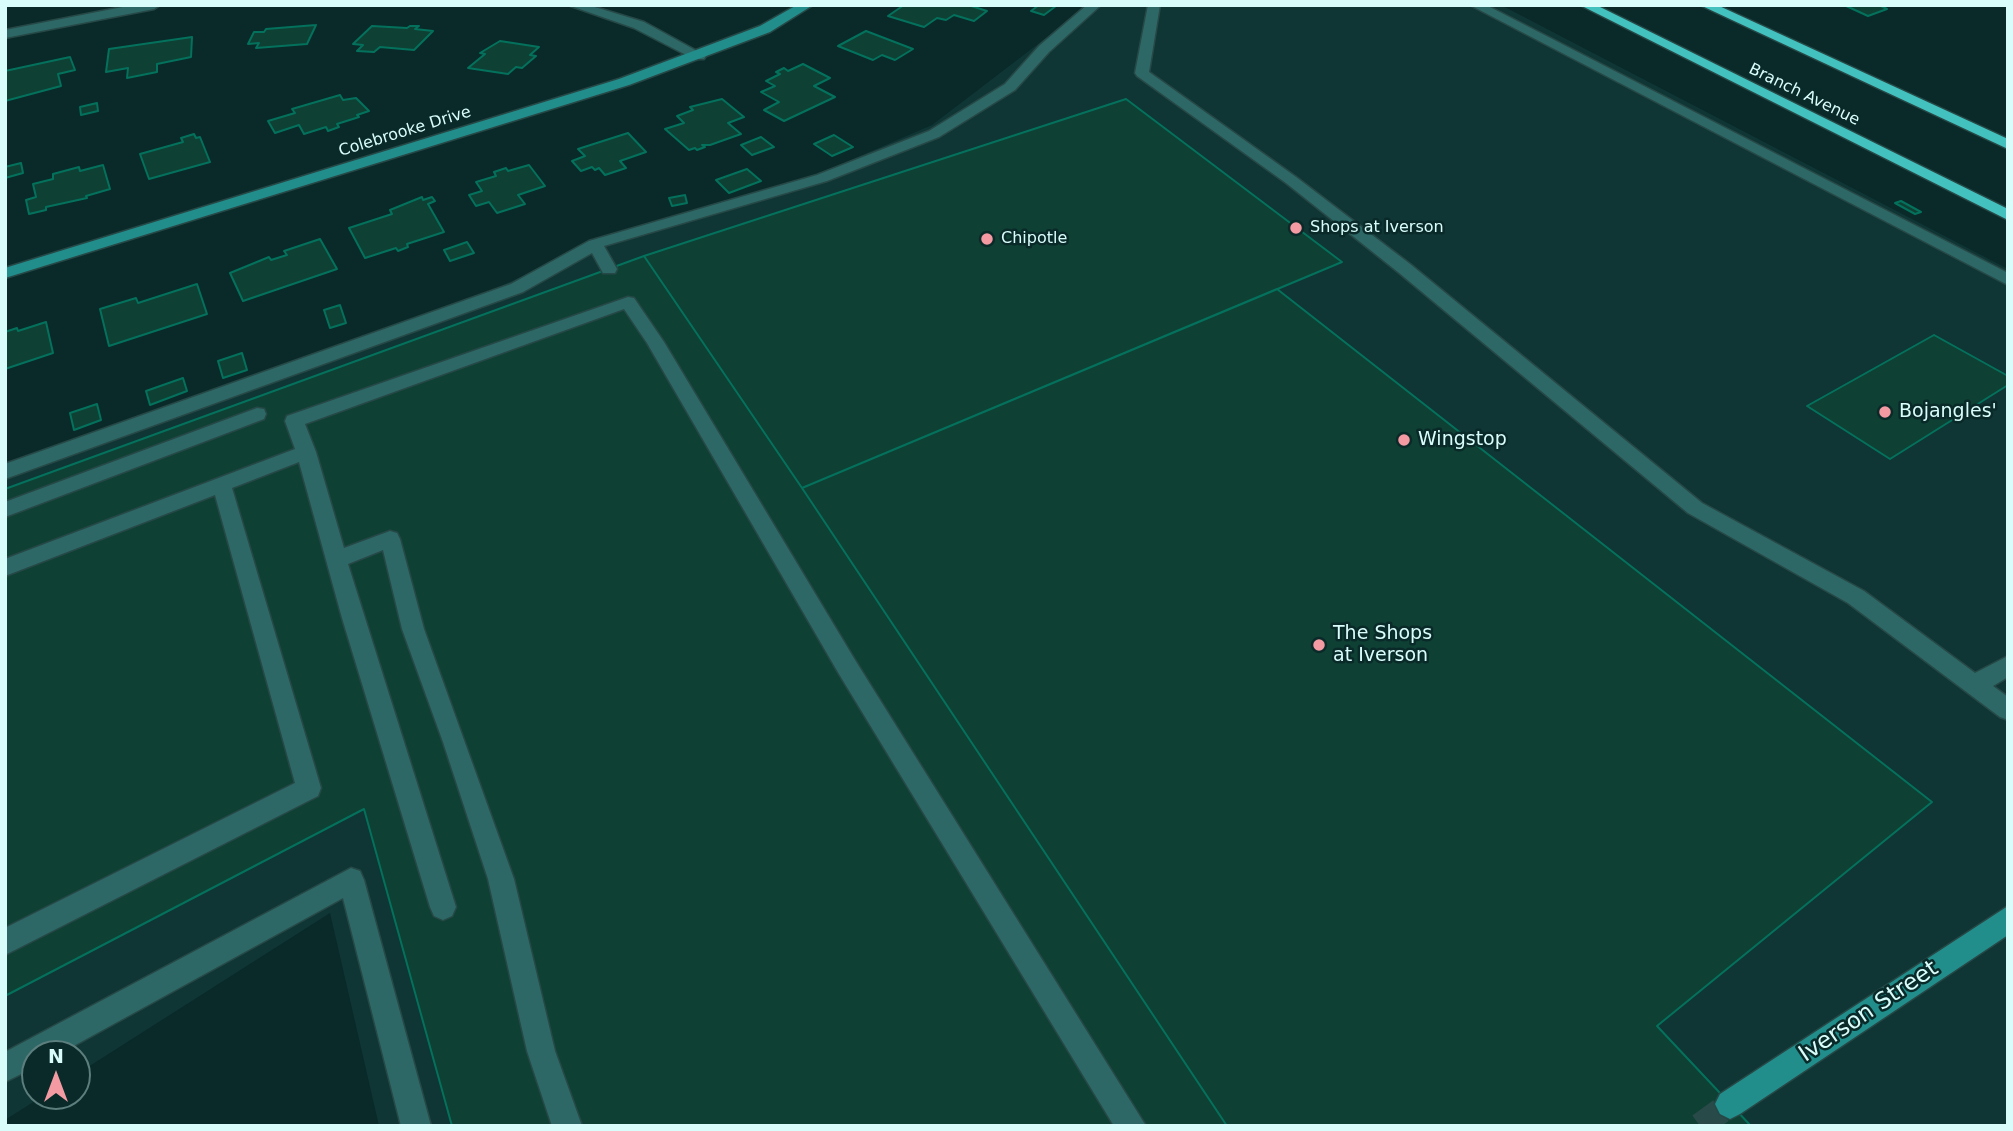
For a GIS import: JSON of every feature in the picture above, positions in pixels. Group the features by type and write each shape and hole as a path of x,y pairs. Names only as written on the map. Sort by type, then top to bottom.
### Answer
{"highway":[{"name":"Branch Avenue","path":"1586,5 2008,215"},
{"path":"1706,5 2008,145"}],"street":[{"path":"5,34 155,5"},
{"path":"574,5 639,25 699,55"},
{"name":"Colebrooke Drive","path":"5,273 495,123 699,55 765,29 807,5"},
{"path":"5,472 517,288 595,244 822,178 934,134 1010,87 1044,50 1095,5"},
{"path":"1154,5 1142,73 1291,180 1396,262 1695,508 1856,597 2008,710"},
{"path":"1476,5 2008,280"},
{"path":"595,244 609,269"},
{"path":"443,907 336,560 306,452 294,421 628,302 655,342 847,667 1131,1126"},
{"path":"5,510 257,414"},
{"path":"5,568 306,452"},
{"path":"5,942 309,788 222,483"},
{"path":"336,560 390,538 413,629 455,743 500,879 541,1051 567,1126"},
{"path":"1974,685 2008,665"},
{"path":"5,1068 351,880 416,1126"},
{"name":"Iverson Street","path":"1730,1104 2008,919"}],"shaded area":[{"path":"1089,5 1501,5 2008,269 2008,1126 379,1126 330,913 91,1065 91,1040 21,1040 21,1110 5,1120 5,464 494,289 578,251 818,174 932,125"}],"building":[{"path":"904,5 968,5 987,11 974,21 954,15 946,20 937,18 924,27 888,16"},
{"path":"1039,5 1056,6 1044,15 1031,11"},
{"path":"1844,5 1879,5 1887,9 1868,16"},
{"path":"316,25 307,44 256,48 259,43 248,44 254,32"},
{"path":"372,26 419,26 415,29 433,31 414,50 380,47 374,52 357,51 363,45 353,44"},
{"path":"866,31 913,49 895,60 882,55 873,60 838,46"},
{"path":"192,37 191,57 157,64 157,72 127,78 128,68 106,72 109,49"},
{"path":"500,41 539,47 530,55 536,56 522,68 516,67 508,74 468,68 485,54 480,53"},
{"path":"70,57 75,70 58,74 61,86 5,101 5,71"},
{"path":"803,64 830,78 814,86 835,97 784,121 764,110 779,102 761,92 775,86 766,81 780,74 776,72 784,68 788,71"},
{"path":"340,95 343,100 356,98 369,111 337,124 339,127 328,131 326,127 304,134 299,125 275,133 268,121 295,113 292,109"},
{"path":"722,99 744,117 728,123 741,134 710,145 702,145 705,147 697,150 689,150 665,129 684,123 677,116 693,110 690,107"},
{"path":"1126,99 1342,262 802,488 644,256"},
{"path":"97,103 98,111 81,115 80,107"},
{"path":"628,133 646,152 620,161 626,168 605,175 599,168 595,170 592,167 581,171 572,161 585,156 578,149"},
{"path":"194,134 196,138 200,137 210,162 149,179 140,154 183,142 181,138"},
{"path":"834,135 853,147 832,156 814,144"},
{"path":"761,137 774,147 752,155 741,145"},
{"path":"21,163 23,173 5,178 5,167"},
{"path":"103,165 110,189 29,214 26,200 36,197 33,184 53,179 53,174 79,167 80,171"},
{"path":"529,165 545,186 518,195 525,204 497,213 489,202 476,206 469,195 482,191 476,182 496,176 494,172"},
{"path":"747,169 761,181 729,193 716,180"},
{"path":"685,195 687,203 672,206 669,198"},
{"path":"422,197 423,200 432,197 435,201 428,204 444,232 407,244 408,247 398,251 396,248 365,258 349,228 392,214 390,210"},
{"path":"1901,201 1921,212 1915,214 1895,203"},
{"path":"320,239 337,269 243,301 230,273 269,257 271,260 287,255 284,251"},
{"path":"467,242 474,253 450,261 444,250"},
{"path":"644,256 802,488 1227,1126 452,1126 364,809 5,996 5,489"},
{"path":"197,284 207,314 109,346 100,309 136,298 138,303"},
{"name":"The Shops at Iverson","path":"1277,289 1932,802 1657,1026 1751,1126 1227,1126 802,488"},
{"path":"340,305 346,323 330,328 324,310"},
{"path":"46,322 53,353 5,369 5,332 17,328 18,331"},
{"path":"1934,335 2008,376 2008,385 1890,459 1807,406"},
{"path":"242,353 247,370 223,378 218,361"},
{"path":"183,378 187,391 150,405 146,391"},
{"path":"97,404 101,420 74,430 70,413"}],"tunnel":[{"path":"1700,1126 1730,1104"}],"place":[{"name":"Shops at Iverson","path":"1296,228"},
{"name":"Chipotle","path":"987,239"},
{"name":"Bojangles'","path":"1885,412"},
{"name":"Wingstop","path":"1404,440"},
{"name":"The Shops at Iverson","path":"1319,645"}]}
